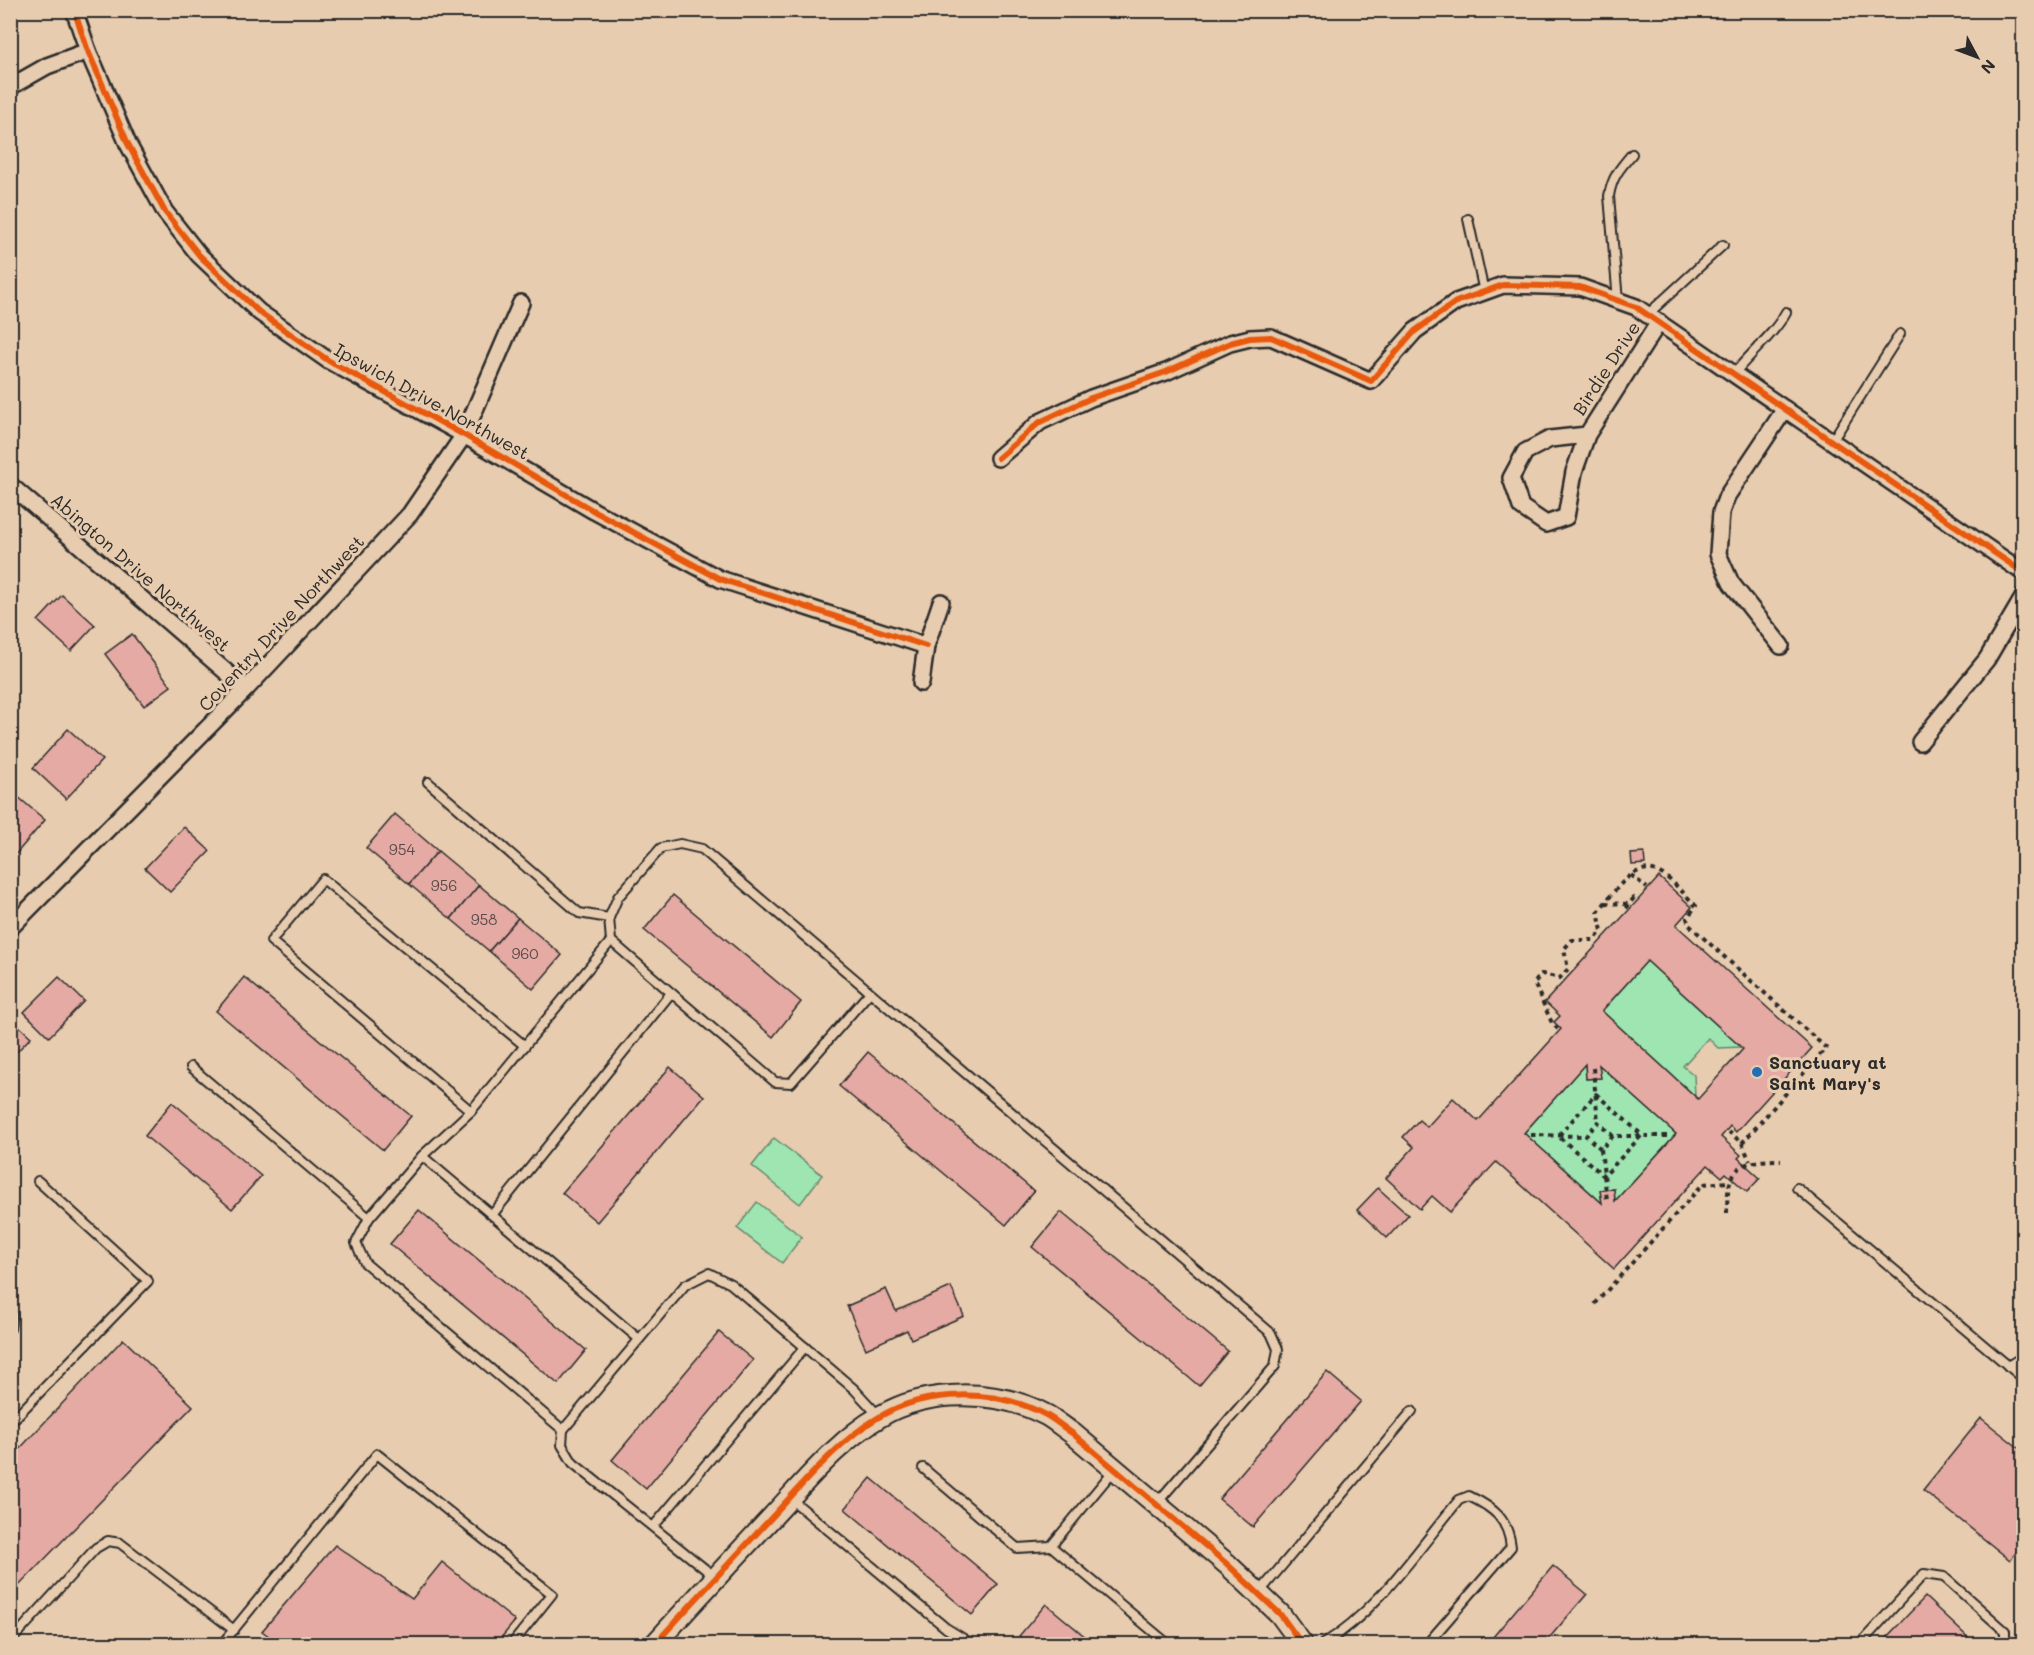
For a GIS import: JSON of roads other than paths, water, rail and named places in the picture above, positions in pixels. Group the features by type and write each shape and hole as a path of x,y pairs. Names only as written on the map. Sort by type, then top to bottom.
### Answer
{"street":[{"name":"Ipswich Drive Northwest","path":"74,10 88,51 128,144 165,212 199,255 259,312 329,361 464,435 594,511 720,579 926,646"},
{"path":"10,87 47,66 88,51"},
{"path":"998,458 1041,422 1081,402 1166,372 1230,343 1250,338 1270,337 1371,381 1415,331 1456,302 1503,285 1580,287 1636,307 2024,573"},
{"name":"Coventry Drive Northwest","path":"10,928 246,689 410,514 464,435 521,303"},
{"name":"Birdie Drive","path":"1587,435 1550,439 1525,452 1512,478 1521,507 1546,524 1566,518 1574,472 1587,435 1653,319"},
{"path":"1781,646 1731,583 1718,554 1721,512 1727,496 1785,409"},
{"name":"Abington Drive Northwest","path":"10,485 246,689"},
{"path":"1920,742 1987,659 2024,596"},
{"path":"921,683 926,646 940,602"},
{"path":"655,1644 715,1577 855,1433 879,1416 906,1404 966,1395 999,1399 1029,1407 1047,1416 1072,1434 1227,1564 1280,1614 1302,1644"}],"lane":[{"path":"1618,301 1609,196 1611,183 1617,170 1632,154"},
{"path":"1468,219 1484,292"},
{"path":"1653,319 1723,245"},
{"path":"1734,374 1749,354 1778,326 1786,312"},
{"path":"1832,441 1900,334"},
{"path":"428,782 579,913 609,918"},
{"path":"870,992 791,1083 775,1082 611,941 609,918 618,897 661,848 680,844 702,849 1271,1333 1278,1348 1275,1366 1156,1504"},
{"path":"471,1111 271,941 278,932 323,879 525,1046"},
{"path":"563,1430 365,1263 356,1243 369,1218 422,1156 471,1111 611,941"},
{"path":"492,1215 671,993"},
{"path":"191,1067 369,1218"},
{"path":"422,1156 639,1339"},
{"path":"10,1424 148,1281 38,1181"},
{"path":"1797,1188 2024,1379"},
{"path":"715,1577 573,1463 562,1445 563,1430 685,1285 709,1273 731,1284 854,1389 879,1416"},
{"path":"10,1313 12,1315 10,1329"},
{"path":"653,1527 805,1347"},
{"path":"2008,1366 2024,1356"},
{"path":"1258,1594 1412,1411"},
{"path":"222,1644 377,1454 552,1594 512,1644"},
{"path":"922,1468 1017,1548 1051,1546 1168,1644"},
{"path":"1051,1546 1115,1469"},
{"path":"1323,1644 1341,1634 1367,1612 1459,1500 1469,1496 1485,1504 1498,1515 1509,1533 1511,1547 1427,1644"},
{"path":"790,1498 946,1628 972,1644"},
{"path":"10,1642 96,1548 108,1540 120,1543 234,1630"},
{"path":"1860,1644 1924,1574 1944,1577 2005,1631 2005,1644"}],"place":[{"name":"Sanctuary at Saint Mary's","path":"1757,1072"}]}
